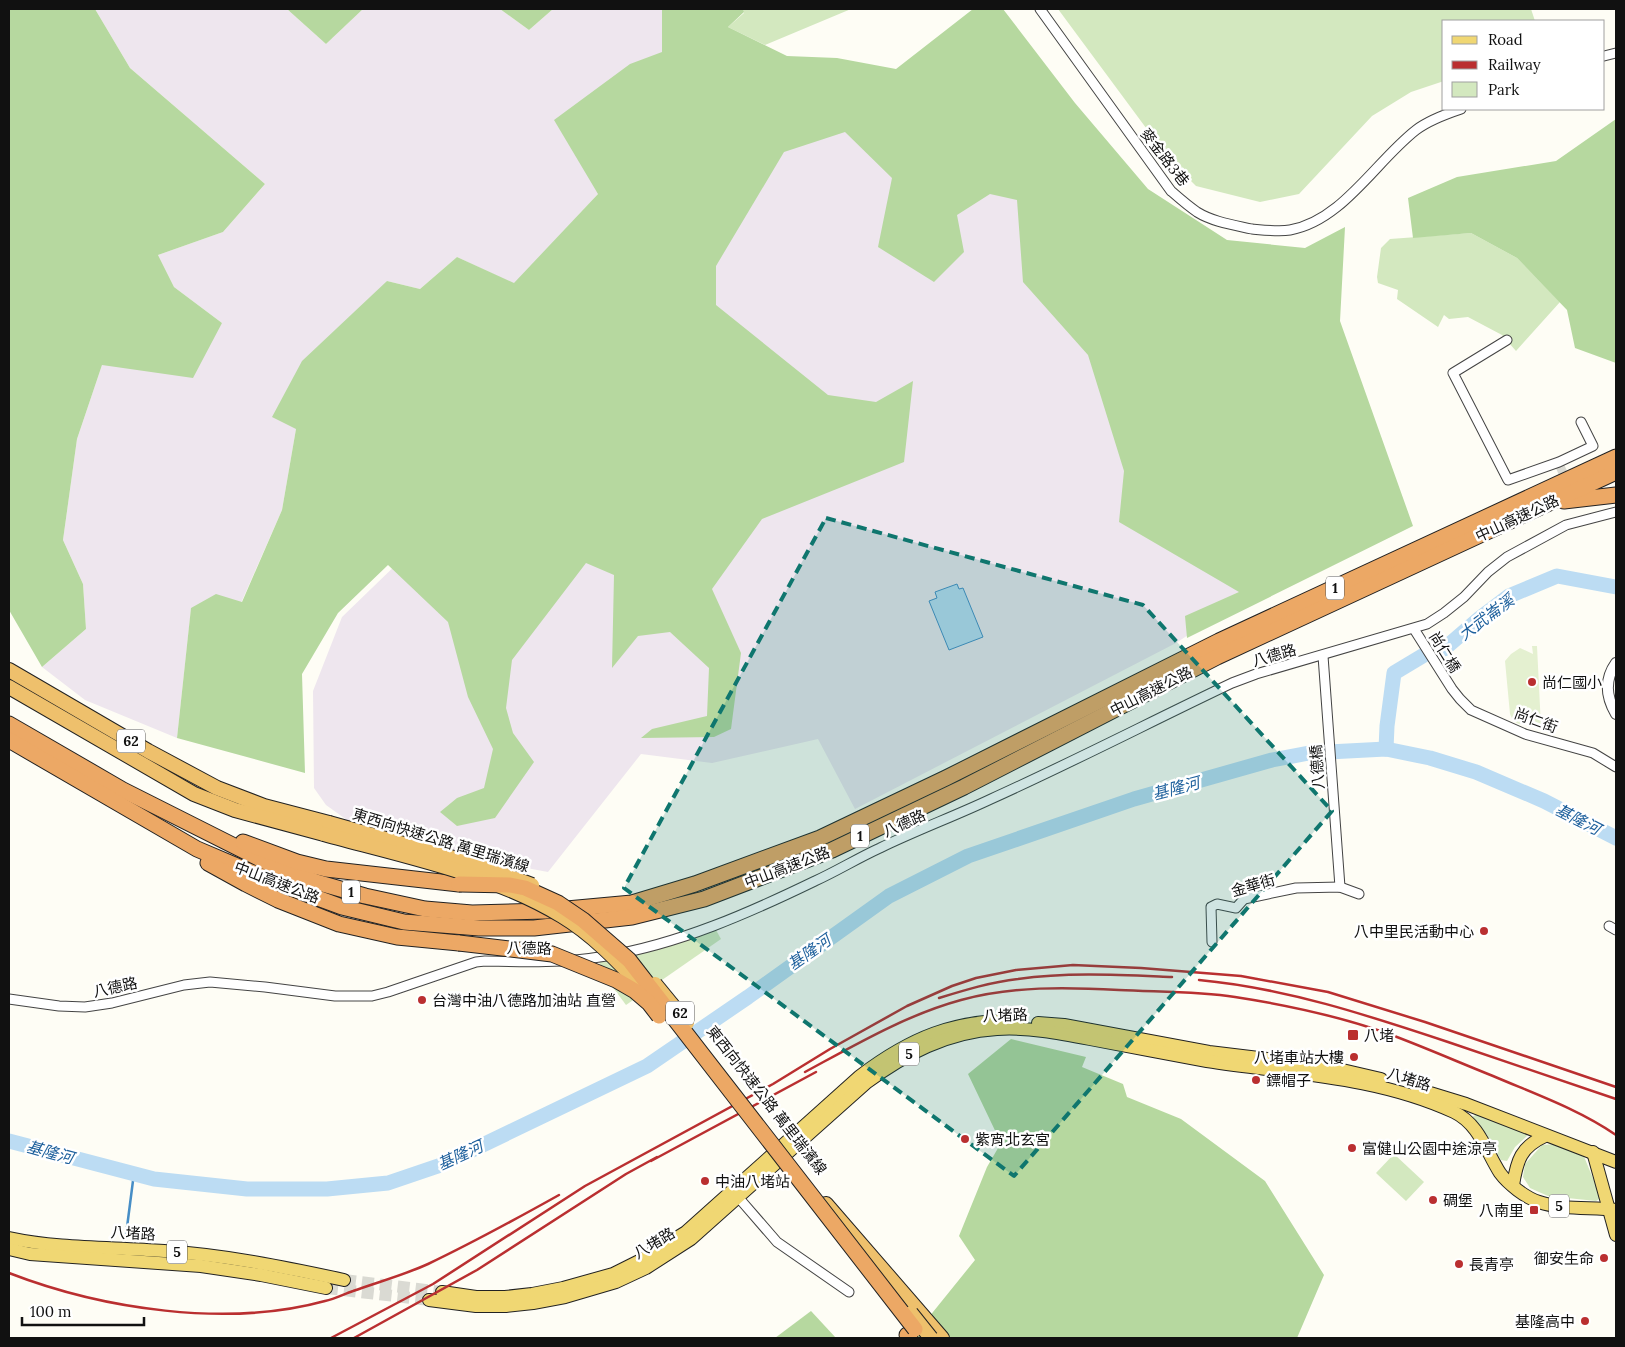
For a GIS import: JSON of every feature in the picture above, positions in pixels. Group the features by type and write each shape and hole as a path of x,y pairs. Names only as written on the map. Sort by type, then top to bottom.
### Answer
{"highway":[{"name":"中山高速公路","path":"9,724 123,790 264,861 316,882 365,896 425,909 472,913 546,911 632,903 695,884 820,838 998,753 1219,641 1616,458"},
{"name":"中山高速公路","path":"9,740 197,849 277,884 342,907 404,922 479,928 534,928 632,917 704,899 832,850 964,787 1217,657 1616,472"},
{"path":"1548,503 1616,495"},
{"name":"東西向快速公路 萬里瑞濱線","path":"9,670 196,778 240,797 326,828 512,890 563,916 624,967 652,998 914,1336"},
{"name":"東西向快速公路 萬里瑞濱線","path":"9,687 194,794 244,813 326,828 504,874 528,883 565,902 587,917 611,937 667,997 931,1338"},
{"path":"123,790 164,805 243,842 297,862 326,870 459,884 510,885 525,888 558,904 583,920 629,960 914,1336"},
{"path":"134,813 153,832 246,884 278,900 339,924 396,938 552,954 616,980 635,991 649,1003 914,1336"},
{"path":"826,1204 942,1338"}],"main road":[{"name":"八堵路","path":"442,1292 505,1297 563,1288 613,1274 641,1260 686,1232 875,1064 930,1034 956,1026 994,1020 1064,1025 1209,1052 1400,1083 1466,1104 1616,1162"},
{"name":"八堵路","path":"429,1300 476,1306 506,1306 565,1297 616,1282 646,1268 691,1239 866,1083 881,1072 933,1042 959,1035 995,1029 1020,1029 1063,1034 1208,1061 1344,1074 1401,1092 1459,1114 1471,1124 1481,1138 1501,1174 1524,1195 1539,1202 1556,1206 1613,1210"},
{"path":"1513,1185 1518,1160 1525,1149 1533,1141 1546,1136"},
{"path":"1593,1152 1613,1210 1616,1236"},
{"name":"八堵路","path":"9,1238 28,1242 165,1251 223,1257 282,1266 344,1280"},
{"name":"八堵路","path":"9,1249 30,1254 201,1266 261,1275 326,1288"}],"street":[{"name":"麥金路3巷","path":"1040,9 1171,191 1198,213 1228,224 1258,230 1289,231 1314,223 1342,203 1396,148 1418,129 1438,117 1458,110"},
{"path":"1507,340 1453,373 1508,480 1560,464 1593,446 1581,422"},
{"name":"八德路","path":"9,1000 85,1007 112,1003 184,985 210,982 336,996 372,996 476,962 580,960 643,948 703,930 816,881 880,848 1049,772 1232,683 1256,674 1323,656 1427,624 1444,614 1464,597 1488,572 1507,557 1566,525 1578,516 1616,512"},
{"name":"尚仁橋","path":"1414,629 1452,689"},
{"name":"八德橋","path":"1323,656 1340,887"},
{"path":"1616,663 1611,671 1606,688 1611,706 1616,714"},
{"name":"尚仁街","path":"1452,689 1471,710 1525,734 1593,753 1616,767"},
{"name":"金華街","path":"1212,942 1210,907 1217,904 1236,908 1244,899 1296,888 1340,887 1359,894"},
{"path":"738,1197 777,1242 848,1292"}],"highlighted area":[{"path":"826,518 1143,605 1332,811 1014,1176 624,888"}],"shaded area":[{"path":"95,9 287,9 326,44 363,9 500,9 529,30 553,9 662,9 662,52 598,194 514,284 457,257 420,289 387,281 296,429 282,510 241,603 191,609 177,738 85,700 42,667 86,629 83,584 63,540 77,439 102,365 222,323 174,287 158,255 223,232 265,184 130,68"},
{"path":"897,109 1083,233 1261,587 1176,643 855,809 818,739 712,763 641,754 548,872 490,861 347,820 326,805 314,788 313,691 342,617 403,558 767,137"}],"green space":[{"path":"9,9 95,9 130,68 265,184 223,232 158,255 174,287 222,323 193,378 102,365 77,439 63,540 83,584 86,629 42,667 9,610"},
{"path":"287,9 363,9 326,44"},
{"path":"500,9 553,9 529,30"},
{"path":"662,9 743,9 744,12 728,27 787,56 837,58 896,69 973,9 1003,9 1075,103 1148,189 1227,240 1305,248 1345,227 1340,321 1413,526 1187,638 1185,616 1239,592 1119,522 1124,471 1088,355 1023,282 1017,200 990,194 957,215 964,252 934,282 878,247 892,178 845,132 784,152 716,266 716,305 828,395 876,402 913,381 904,462 762,519 712,589 741,653 731,729 714,737 641,738 652,729 707,716 709,668 670,632 638,636 612,668 614,575 586,563 512,660 506,708 513,733 534,762 495,818 457,826 440,812 457,798 484,788 493,749 468,697 448,622 388,565 338,613 302,674 305,773 177,738 191,608 216,594 242,602 282,510 296,429 272,417 302,361 387,281 420,289 457,257 514,283 598,194 554,120 630,64 662,52"},
{"path":"743,9 851,9 765,45 728,27 744,13"},
{"path":"1058,9 1531,9 1535,20 1442,20 1442,82 1411,92 1372,116 1299,194 1260,202 1196,186 1169,159"},
{"path":"1616,119 1616,363 1575,348 1567,310 1517,258 1471,233 1413,238 1408,198 1457,177 1556,161"},
{"path":"1471,233 1517,258 1560,302 1516,351 1502,335 1468,317 1449,319 1444,315 1438,327 1397,299 1398,290 1378,283 1377,277 1381,248 1390,239"},
{"path":"1532,646 1537,646 1541,727 1536,727 1535,720 1524,724 1517,723 1510,714 1505,661 1520,648 1533,654"},
{"path":"716,930 721,939 626,1005 609,982 597,958"},
{"path":"1011,1039 1086,1057 1082,1067 1123,1084 1127,1097 1181,1119 1265,1181 1324,1275 1297,1338 912,1338 975,1260 959,1236 987,1167 1001,1143 968,1074"},
{"path":"1477,1114 1526,1132 1527,1136 1515,1147 1507,1161 1501,1160 1487,1135 1472,1117"},
{"path":"1555,1144 1583,1154 1601,1198 1596,1201 1548,1196 1530,1188 1523,1177 1525,1164 1542,1145"},
{"path":"1394,1154 1424,1182 1406,1201 1376,1173"},
{"path":"811,1311 836,1338 775,1338"}],"water":[{"path":"957,584 959,589 963,588 983,637 949,650 929,601 937,598 935,592"}],"waterway":[{"name":"大武崙溪","path":"1444,649 1509,596 1557,576 1616,587"},
{"name":"大武崙溪","path":"1386,749 1394,673 1424,655"},
{"name":"基隆河","path":"9,1141 154,1179 247,1189 327,1189 388,1183 441,1165 647,1066 748,997 889,896 968,856 1134,799 1272,760 1309,753 1386,749 1430,758 1476,772 1544,801 1616,838"},
{"path":"126,1235 134,1173"}],"tunnel":[{"path":"1560,466 1567,483"},
{"path":"344,1280 442,1292"},
{"path":"326,1288 429,1300"}],"railway":[{"path":"331,1338 433,1284 585,1186 773,1084 830,1049 907,1006 952,986 976,978 1016,970 1073,965 1141,968 1241,976 1328,992 1425,1022 1616,1087"},
{"path":"939,998 1008,980 1056,975 1172,977"},
{"path":"1199,980 1263,989 1325,1004 1387,1022 1616,1099"},
{"path":"805,1072 901,1022 941,1006 980,995 1019,990 1059,988 1206,994 1293,1007 1332,1016 1389,1034 1556,1103 1587,1117 1616,1135"},
{"path":"651,1161 816,1072"},
{"path":"354,1338 477,1270 626,1174 657,1157"},
{"path":"9,1273 45,1286 84,1296 124,1305 165,1311 247,1313 287,1309 332,1299 419,1268 559,1195"}],"place":[{"name":"尚仁國小","path":"1532,682"},
{"name":"八中里民活動中心","path":"1484,931"},
{"name":"台灣中油八德路加油站 直營","path":"422,1000"},
{"name":"八堵","path":"1353,1035"},
{"name":"八堵車站大樓","path":"1354,1057"},
{"name":"鏢帽子","path":"1256,1080"},
{"name":"紫宵北玄宮","path":"965,1139"},
{"name":"富健山公園中途涼亭","path":"1352,1148"},
{"name":"中油八堵站","path":"705,1181"},
{"name":"碉堡","path":"1433,1200"},
{"name":"八南里","path":"1534,1210"},
{"name":"御安生命","path":"1604,1258"},
{"name":"長青亭","path":"1459,1264"},
{"name":"基隆高中","path":"1585,1321"}]}
